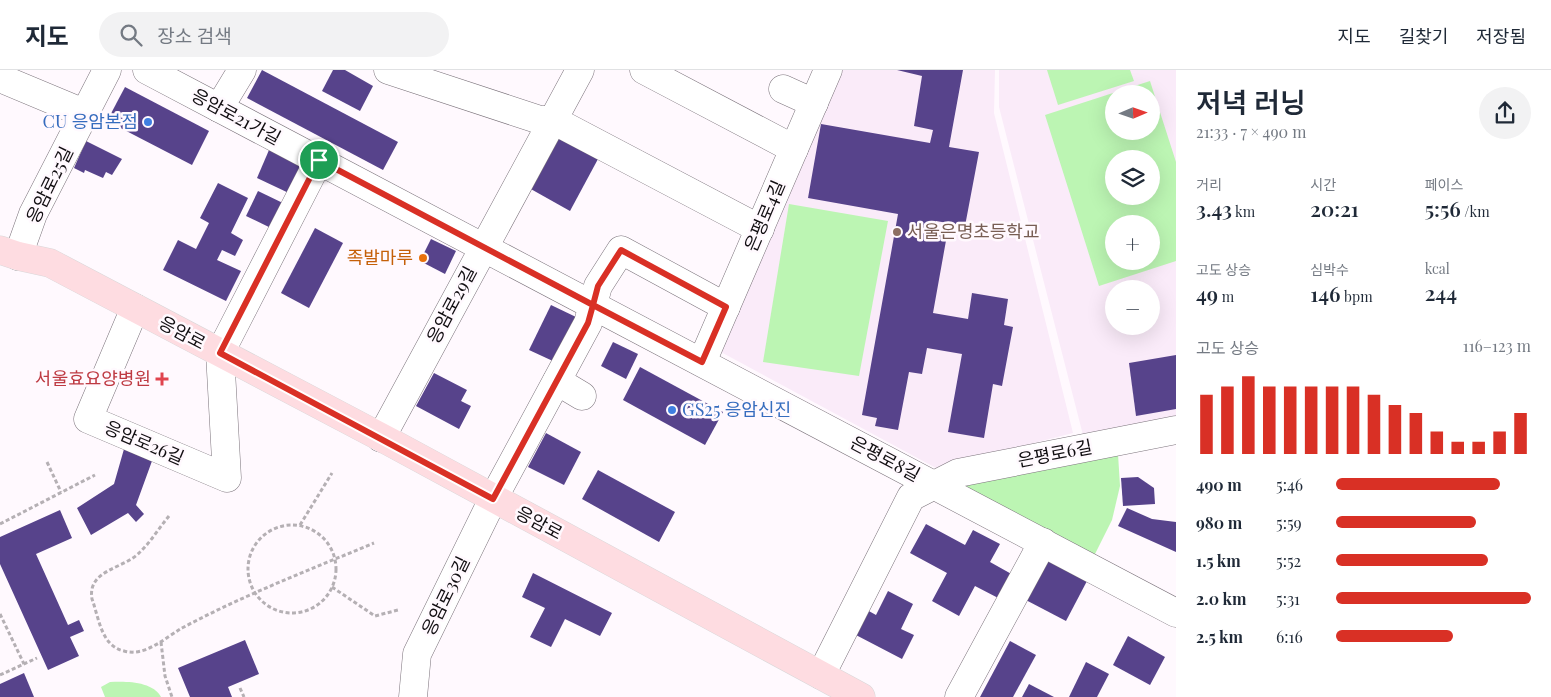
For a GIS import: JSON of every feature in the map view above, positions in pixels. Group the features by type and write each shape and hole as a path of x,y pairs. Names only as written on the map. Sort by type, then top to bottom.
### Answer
{"main road":[{"name":"응암로","path":"9,253 50,263 381,438 861,697"}],"street":[{"name":"응암로25길","path":"9,253 34,214 107,70"},
{"name":"응암로21가길","path":"148,70 484,247"},
{"path":"219,108 242,70"},
{"path":"388,70 540,120 553,120 760,229"},
{"name":"응암로29길","path":"381,438 580,70"},
{"path":"644,70 794,149"},
{"name":"은평로4길","path":"702,362 828,70"},
{"path":"0,78 86,114"},
{"path":"783,89 814,103"},
{"path":"220,353 319,160"},
{"name":"은평로8길","path":"484,247 1176,613"},
{"path":"593,305 598,286 621,250 726,307"},
{"name":"응암로30길","path":"413,697 417,654 493,499 588,323 593,305"},
{"name":"응암로26길","path":"135,308 88,419 227,478 220,353"},
{"path":"557,381 582,396"},
{"name":"은평로6길","path":"821,675 911,497 936,486 958,473 1176,430"},
{"path":"958,697 1043,542"}],"path":[{"path":"47,462 61,492"},
{"path":"300,525 332,473"},
{"path":"0,524 95,475"},
{"path":"169,516 139,554 101,575 94,582 91,592 106,642 114,648 125,652 138,652 196,621 255,593 374,543"},
{"path":"284,525 300,525 312,530 323,538 331,549 335,576 332,587 322,600 311,608 297,613 282,612 268,606 255,593 249,582 250,552 258,540 270,530 284,525"},
{"path":"332,587 374,616 398,610"},
{"path":"0,614 24,664"},
{"path":"161,641 165,676 172,697"},
{"path":"0,675 37,658"},
{"path":"240,688 244,697"}],"shaded area":[{"name":"서울은명초등학교","path":"839,70 995,70 994,113 1073,433 936,468 719,351"},
{"path":"999,70 1176,70 1176,416 1083,435 999,107"}],"green space":[{"path":"1047,70 1130,70 1134,81 1121,85 1105,85 1105,90 1058,105"},
{"path":"1150,81 1151,85 1138,85"},
{"path":"1105,96 1105,140 1160,140 1160,112 1176,162 1176,261 1160,266 1160,215 1105,215 1105,270 1148,270 1117,280 1105,280 1105,284 1099,286 1045,115"},
{"path":"789,204 888,221 859,376 763,362"},
{"path":"1118,454 1120,486 1112,520 1093,558 954,489 960,483"},
{"path":"110,682 131,682 145,685 152,688 161,697 105,697 101,687"}],"building":[{"path":"262,70 398,142 383,170 247,98"},
{"path":"333,70 345,70 373,86 360,111 322,91"},
{"path":"897,70 963,70 949,147 979,152 965,226 936,221 934,233 947,235 933,313 968,319 972,293 1008,299 1004,325 1013,327 1002,386 993,384 984,438 948,432 962,354 927,348 922,374 909,372 898,430 875,426 877,418 862,415 898,214 808,198 821,124 930,143 933,130 914,126 922,76"},
{"path":"125,87 209,131 192,165 107,121"},
{"path":"558,137 598,159 570,211 529,188"},
{"path":"86,141 122,159 112,175 106,172 103,178 85,170 84,173 74,168"},
{"path":"269,150 306,168 293,195 257,178"},
{"path":"218,183 248,198 231,233 243,240 235,256 222,250 217,260 241,271 226,301 163,270 178,240 196,249 209,223 200,218"},
{"path":"258,191 287,205 275,230 246,216"},
{"path":"315,228 343,243 309,308 281,293"},
{"path":"431,239 456,251 445,274 420,261"},
{"path":"551,305 576,317 555,362 529,350"},
{"path":"613,342 638,354 626,379 601,366"},
{"path":"1176,355 1176,409 1136,416 1129,363"},
{"path":"640,367 723,412 705,445 623,400"},
{"path":"434,373 467,390 461,401 471,406 459,429 416,406"},
{"path":"546,433 581,452 564,485 528,467"},
{"path":"124,449 152,461 136,505 144,514 136,522 128,513 91,535 77,508 114,484"},
{"path":"598,470 675,512 659,542 582,499"},
{"path":"1138,477 1154,488 1155,504 1123,506 1121,478"},
{"path":"1127,508 1152,519 1176,522 1176,552 1118,526"},
{"path":"60,510 72,538 36,554 68,625 79,620 84,631 70,637 79,656 48,670 0,564 0,537"},
{"path":"926,524 965,545 973,530 1000,544 990,562 1015,576 1002,600 975,586 959,616 932,601 947,573 910,553"},
{"path":"1043,557 1087,581 1066,621 1022,598"},
{"path":"533,573 612,613 600,636 565,619 551,647 530,637 545,608 522,597"},
{"path":"888,591 913,604 901,629 914,635 902,659 854,634 867,610 876,615"},
{"path":"1128,636 1165,657 1150,685 1113,665"},
{"path":"245,640 259,674 228,687 232,697 190,697 178,668"},
{"path":"1010,641 1036,655 1013,697 980,697"},
{"path":"1086,662 1109,674 1097,697 1069,697"},
{"path":"24,673 34,697 0,697 0,684"},
{"path":"1029,684 1054,697 1022,697"}],"place":[{"name":"CU 응암본점","path":"148,122"},
{"name":"서울은명초등학교","path":"897,232"},
{"name":"족발마루","path":"423,258"},
{"name":"서울효요양병원","path":"162,379"},
{"name":"GS25 응암신진","path":"672,410"}],"route":[{"path":"319,160 220,353 390,442 493,499 588,323 593,305 702,362 726,307 621,250 598,286 593,305 319,160"}]}
